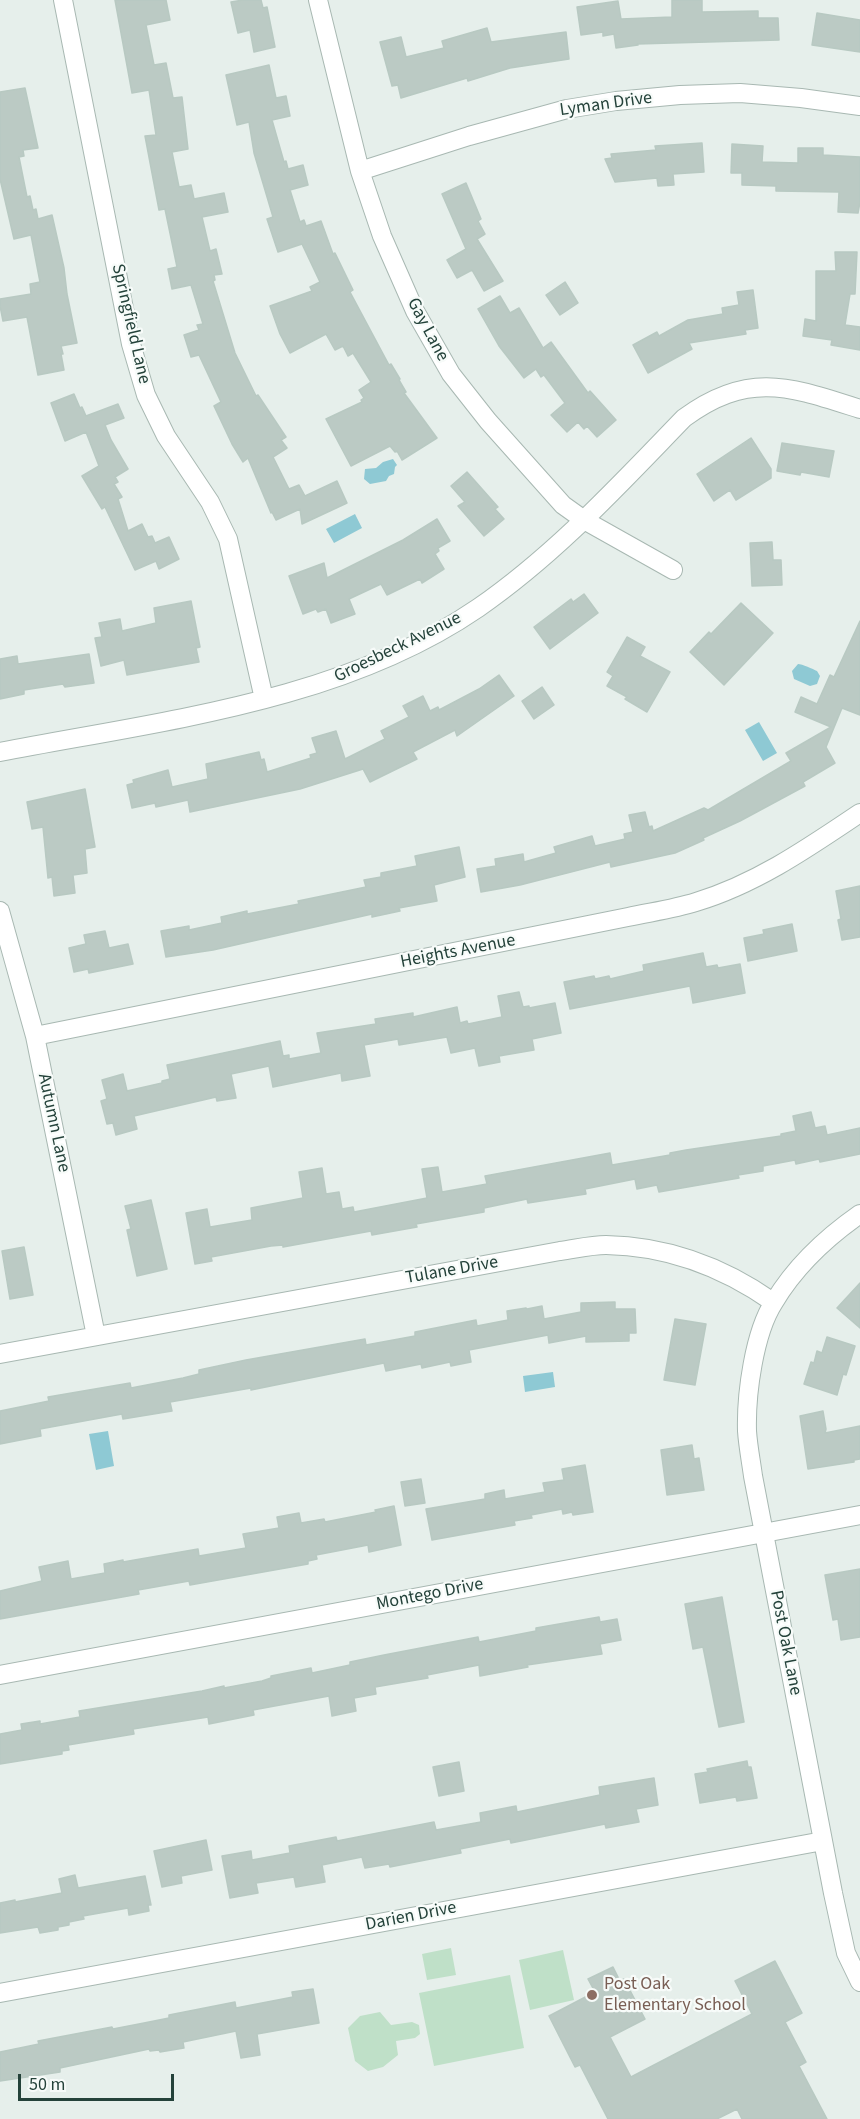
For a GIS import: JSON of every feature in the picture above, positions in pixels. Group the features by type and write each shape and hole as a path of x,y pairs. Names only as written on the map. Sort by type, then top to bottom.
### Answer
{"street":[{"name":"Springfield Lane","path":"63,0 131,344 146,395 166,436 210,502 228,539 264,699"},
{"name":"Gay Lane","path":"318,0 360,171 382,236 416,311 451,374 488,421 563,505 584,520 673,570"},
{"name":"Lyman Drive","path":"360,171 469,136 567,109 616,101 680,95 740,93 860,106"},
{"name":"Groesbeck Avenue","path":"0,752 226,709 324,683 428,637 477,609 520,577 584,520 684,417 722,394 748,388 776,387 803,391 860,409"},
{"name":"Heights Avenue","path":"35,1036 617,920 695,902 740,885 779,866 860,813"},
{"name":"Autumn Lane","path":"0,911 35,1036 96,1336"},
{"path":"773,1302 821,1244 860,1214"},
{"name":"Tulane Drive","path":"0,1354 560,1251 604,1245 645,1248 691,1258 732,1276 773,1302"},
{"name":"Post Oak Lane","path":"773,1302 761,1332 753,1362 748,1392 747,1431 753,1476 846,1953 860,1982"},
{"name":"Montego Drive","path":"0,1675 860,1515"},
{"name":"Darien Drive","path":"0,1993 823,1840"}],"green space":[{"path":"451,1948 456,1975 427,1980 422,1954"},
{"path":"563,1950 574,2000 530,2010 519,1960"},
{"path":"510,1975 524,2048 434,2066 419,1993"},
{"path":"380,2012 391,2025 412,2022 419,2025 420,2034 415,2038 396,2041 398,2055 383,2067 368,2071 355,2061 348,2028 360,2016"}],"water":[{"path":"393,459 397,465 394,474 386,481 370,484 364,479 365,469 376,468 383,462"},
{"path":"355,514 362,528 334,543 326,529"},
{"path":"798,664 817,671 820,676 817,684 810,686 794,679 792,671"},
{"path":"759,722 777,753 763,761 745,730"},
{"path":"553,1372 555,1387 525,1392 523,1376"},
{"path":"108,1431 114,1466 96,1470 89,1434"}],"building":[{"path":"115,0 166,0 170,20 146,25 154,65 166,63 173,98 182,97 188,149 172,152 179,187 191,185 194,199 224,193 228,212 202,217 210,251 216,249 222,274 214,275 215,280 213,281 235,353 256,396 258,395 286,437 281,440 287,448 273,457 289,489 299,485 305,496 337,481 347,503 302,524 300,509 276,520 271,513 248,458 243,462 214,406 221,402 199,355 191,357 184,335 199,330 197,325 203,324 191,285 172,289 168,269 177,267 165,209 159,210 145,136 156,135 149,90 132,93"},
{"path":"261,0 263,8 267,7 275,47 254,52 250,30 238,33 231,2"},
{"path":"672,0 702,0 702,12 758,11 758,18 778,18 779,40 637,44 616,48 614,34 603,36 603,32 581,35 577,7 618,1 621,19 672,17"},
{"path":"817,13 860,20 860,52 812,45"},
{"path":"487,28 491,42 566,32 569,59 510,68 401,98 398,85 392,86 380,42 401,37 406,57 444,48 442,41"},
{"path":"269,65 276,98 286,96 290,116 272,120 284,162 286,161 288,169 303,165 308,185 290,190 300,222 304,220 306,226 321,221 333,254 335,253 353,290 350,292 389,365 391,364 400,379 406,392 404,393 437,438 402,460 397,451 395,452 390,446 351,466 326,419 362,402 364,398 359,390 371,382 353,353 348,356 343,346 335,350 326,334 290,353 270,306 312,291 310,287 320,282 302,244 278,252 267,219 273,217 254,153 249,122 237,125 226,75"},
{"path":"25,88 38,148 23,150 24,156 19,157 27,197 30,196 38,219 52,215 77,343 61,346 64,370 38,375 27,317 3,321 0,306 0,299 31,294 30,284 40,282 31,235 14,239 0,179 0,92"},
{"path":"702,143 704,172 673,174 674,185 658,186 657,178 615,182 605,159 612,158 611,154 656,150 655,146"},
{"path":"732,144 763,146 762,162 798,163 798,148 823,148 823,155 860,157 858,213 838,212 839,192 776,191 776,186 742,185 742,173 731,173"},
{"path":"466,183 481,219 478,221 485,234 477,239 503,281 484,291 472,270 457,278 447,260 466,249 442,194"},
{"path":"835,252 857,252 855,294 850,294 845,325 860,327 860,350 831,345 832,340 803,336 805,319 816,321 816,271 836,271"},
{"path":"565,282 578,303 560,315 546,295"},
{"path":"753,290 758,328 745,330 746,334 689,343 692,349 648,373 633,345 657,332 659,336 688,320 723,314 722,308 739,305 737,292"},
{"path":"500,296 510,313 519,308 543,348 551,342 588,393 590,391 616,420 597,437 587,426 584,429 578,422 567,432 551,415 565,403 544,375 541,377 536,369 524,378 499,346 478,309"},
{"path":"74,394 86,416 118,404 124,418 105,425 128,469 115,477 118,482 114,484 122,497 118,499 128,531 142,524 148,537 152,536 155,543 169,537 179,559 159,569 156,561 135,570 105,507 102,509 82,476 99,466 86,432 65,441 51,403"},
{"path":"751,438 771,469 771,478 736,500 730,490 714,501 697,474"},
{"path":"782,443 834,451 829,477 777,471"},
{"path":"467,472 498,507 495,509 504,519 484,536 458,506 465,502 451,486"},
{"path":"437,519 450,541 438,548 439,551 435,554 444,569 422,583 420,579 387,595 381,584 349,599 355,614 331,623 326,609 318,612 316,609 303,614 289,576 324,563 327,578 403,540"},
{"path":"772,542 773,560 781,560 782,585 752,586 750,543"},
{"path":"584,594 598,613 550,649 534,627 571,599 573,602"},
{"path":"191,601 200,647 196,648 199,662 127,675 124,660 101,666 95,638 102,637 99,623 120,619 122,631 156,623 154,608"},
{"path":"741,603 773,633 724,685 690,652"},
{"path":"860,621 860,715 842,708 826,747 835,763 803,782 805,786 675,853 611,867 610,862 520,885 481,892 477,869 496,866 495,859 523,854 524,862 556,853 554,847 592,836 595,846 625,839 624,834 633,832 629,815 645,812 649,827 652,826 653,831 704,808 708,810 791,761 786,753 831,727 795,712 801,697 817,704 830,675 834,677"},
{"path":"627,637 645,647 640,656 670,672 647,712 607,686 613,676 607,672"},
{"path":"89,654 94,683 65,687 63,684 24,690 24,694 0,699 0,659 17,656 18,664"},
{"path":"499,675 514,696 457,736 455,730 413,752 417,759 370,782 363,769 300,789 190,812 188,800 156,807 155,803 132,808 127,785 134,783 133,780 168,770 172,787 208,779 206,764 259,752 261,760 264,759 267,772 311,758 310,755 317,753 312,738 336,731 345,759 385,739 381,731 409,717 403,706 423,696 430,711 438,707 439,710 479,689"},
{"path":"542,687 554,705 534,719 522,701"},
{"path":"85,789 95,847 85,849 87,873 73,875 75,893 54,896 52,877 48,878 43,827 32,829 27,802"},
{"path":"459,847 465,877 434,885 437,901 399,908 400,911 372,917 372,914 213,950 166,957 161,931 189,926 189,930 222,923 221,917 299,904 298,901 366,887 364,880 381,877 381,873 417,866 415,856"},
{"path":"860,886 860,937 842,940 836,891"},
{"path":"792,924 797,951 748,961 744,938 764,934 763,930"},
{"path":"105,931 109,948 128,944 133,964 89,973 88,969 74,972 69,948 86,944 84,935"},
{"path":"703,953 706,967 717,965 718,968 740,964 745,993 693,1003 690,986 570,1009 564,982 594,976 595,979 609,976 610,979 644,971 643,965"},
{"path":"519,992 523,1007 555,1003 561,1033 532,1039 534,1050 499,1056 500,1062 479,1066 475,1048 451,1053 447,1037 399,1045 398,1039 364,1045 370,1076 342,1081 341,1073 273,1087 269,1066 231,1074 236,1098 217,1101 216,1097 134,1116 137,1129 116,1135 113,1123 107,1124 101,1101 107,1099 102,1080 123,1074 127,1091 170,1079 167,1065 280,1041 283,1056 289,1055 289,1059 321,1053 317,1033 376,1024 375,1019 413,1013 413,1017 457,1007 460,1023 467,1021 468,1024 502,1017 498,996"},
{"path":"811,1112 815,1128 825,1126 827,1135 860,1128 860,1154 820,1162 819,1159 796,1164 795,1160 763,1166 763,1171 738,1175 739,1178 659,1192 657,1185 637,1189 635,1179 585,1189 586,1194 528,1203 527,1199 484,1208 484,1212 416,1224 417,1227 372,1235 371,1231 283,1247 283,1245 271,1246 211,1257 212,1261 195,1264 186,1213 207,1209 210,1227 252,1220 251,1208 303,1198 299,1172 322,1168 326,1194 339,1192 342,1209 353,1207 354,1212 427,1198 422,1169 438,1167 442,1192 487,1184 485,1176 610,1153 612,1165 686,1150 781,1136 781,1134 796,1131 793,1116"},
{"path":"151,1200 167,1269 137,1276 127,1230 131,1229 125,1206"},
{"path":"24,1247 33,1295 10,1299 2,1251"},
{"path":"860,1283 860,1328 837,1308"},
{"path":"615,1302 615,1309 635,1309 636,1333 629,1333 629,1341 586,1342 586,1336 549,1343 548,1335 469,1350 471,1362 451,1366 450,1362 422,1368 421,1364 386,1371 384,1363 251,1390 251,1388 170,1402 172,1411 123,1419 122,1414 40,1429 41,1436 0,1444 0,1411 49,1401 48,1397 130,1383 131,1388 183,1378 199,1374 199,1370 246,1360 365,1339 366,1345 415,1336 415,1332 476,1320 477,1326 508,1320 507,1311 542,1306 544,1319 581,1312 581,1303"},
{"path":"675,1319 706,1324 695,1385 664,1380"},
{"path":"827,1337 855,1346 837,1395 804,1384 811,1362 814,1363 817,1351 822,1353"},
{"path":"823,1411 825,1433 860,1426 860,1459 854,1462 808,1469 800,1416"},
{"path":"692,1445 694,1459 699,1458 704,1490 667,1495 661,1450"},
{"path":"585,1465 593,1512 573,1515 572,1512 563,1514 562,1509 531,1515 532,1518 514,1521 515,1525 432,1540 426,1509 485,1499 485,1494 504,1490 505,1499 545,1492 543,1483 564,1480 562,1469"},
{"path":"421,1479 425,1503 405,1506 401,1482"},
{"path":"394,1506 401,1545 369,1552 368,1545 316,1555 317,1559 308,1561 308,1564 190,1585 189,1581 138,1590 139,1594 0,1619 0,1591 42,1581 39,1567 68,1561 71,1579 105,1573 104,1564 123,1560 123,1562 198,1549 199,1556 246,1548 243,1534 279,1528 277,1517 299,1513 301,1523 324,1519 325,1522"},
{"path":"860,1569 860,1637 841,1640 838,1619 833,1620 825,1575"},
{"path":"722,1597 744,1722 719,1727 703,1647 693,1649 685,1604"},
{"path":"599,1617 600,1622 617,1619 621,1640 600,1644 602,1654 527,1665 528,1667 480,1676 479,1665 427,1675 428,1678 375,1687 376,1694 354,1698 356,1711 332,1716 329,1696 253,1710 254,1715 209,1724 208,1717 133,1729 134,1734 68,1745 69,1750 62,1751 62,1754 0,1764 0,1734 22,1730 21,1724 40,1721 40,1724 80,1717 79,1711 262,1681 271,1676 311,1668 312,1673 384,1655 478,1637 479,1642 536,1631 536,1628"},
{"path":"747,1761 748,1767 751,1767 757,1798 737,1801 736,1797 700,1803 695,1774 708,1772 707,1769"},
{"path":"459,1762 464,1791 439,1796 433,1767"},
{"path":"654,1778 658,1805 636,1809 639,1822 606,1828 605,1824 511,1843 510,1839 460,1849 461,1853 390,1867 389,1864 365,1868 362,1857 322,1865 325,1882 296,1887 294,1877 256,1883 258,1893 230,1898 222,1856 251,1851 252,1860 290,1853 289,1846 336,1837 337,1841 434,1822 436,1830 481,1822 480,1813 516,1806 517,1812 600,1795 599,1787"},
{"path":"206,1840 212,1870 181,1876 182,1883 162,1887 154,1851"},
{"path":"75,1875 78,1888 145,1876 151,1905 148,1905 149,1911 129,1915 128,1908 83,1916 84,1919 69,1922 69,1925 58,1927 58,1930 40,1933 38,1927 0,1933 0,1903 62,1893 59,1879"},
{"path":"775,1961 802,2013 785,2022 806,2062 799,2066 827,2119 742,2119 737,2109 717,2119 608,2119 580,2065 575,2067 549,2016 595,1992 588,1979 613,1967 620,1981 624,1979 645,2019 610,2037 631,2077 752,2014 735,1981"},
{"path":"313,1989 319,2023 257,2034 260,2055 241,2058 236,2031 183,2042 184,2048 160,2052 149,2049 60,2068 60,2072 0,2081 0,2052 39,2044 38,2041 144,2023 169,2018 169,2015 235,2002 236,2008 293,1997 292,1992"}],"place":[{"name":"Post Oak Elementary School","path":"592,1995"}]}
